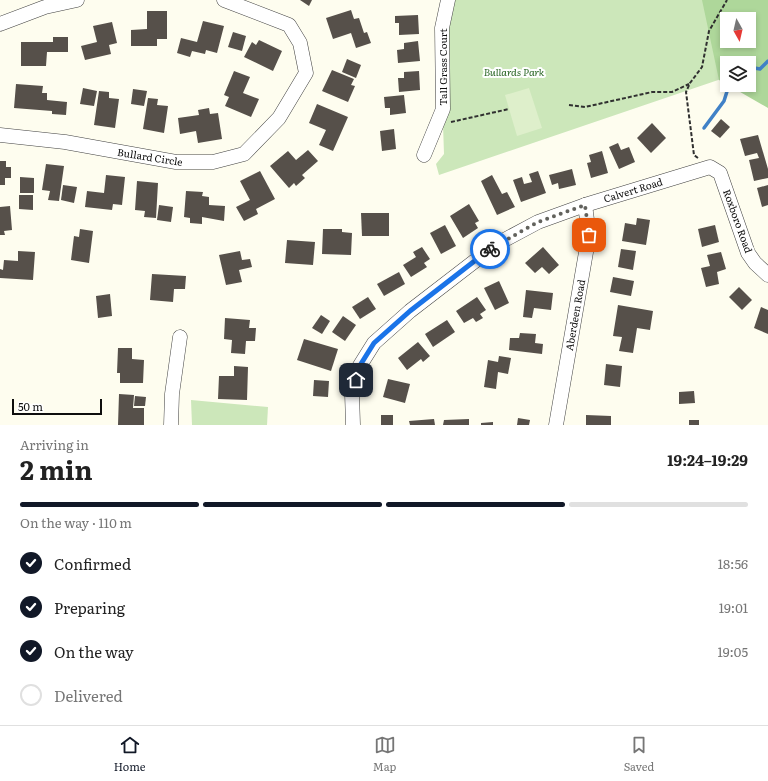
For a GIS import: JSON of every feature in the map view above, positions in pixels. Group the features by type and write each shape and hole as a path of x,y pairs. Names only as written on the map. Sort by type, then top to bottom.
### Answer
{"street":[{"path":"0,24 45,7 78,0"},
{"name":"Bullard Circle","path":"0,135 65,142 176,162 214,162 244,154 279,118 306,73 300,43 289,25 224,0"},
{"name":"Tall Grass Court","path":"424,155 443,109 442,28 448,0"},
{"name":"Calvert Road","path":"352,425 352,393 359,367 374,343 410,311 497,244 538,222 585,205 710,167"},
{"name":"Roxboro Road","path":"710,167 720,173 748,253 755,263 768,275"},
{"name":"Aberdeen Road","path":"556,425 589,235 585,205"},
{"path":"170,425 172,394 180,337"}],"path":[{"path":"710,167 694,155 686,92 690,83 702,67 709,31 727,0"},
{"path":"569,105 585,108 652,92 672,92 690,83"},
{"path":"436,126 509,109"}],"green space":[{"name":"Bullards Park","path":"447,0 768,0 768,53 756,59 756,56 720,56 720,79 439,175 436,164 444,154 440,34"},
{"path":"702,0 768,0 768,108 740,92 756,92 756,56 720,56 720,80"},
{"path":"529,88 542,128 517,136 505,95"},
{"path":"191,400 268,407 267,425 192,425"}],"building":[{"path":"300,0 312,0 309,6"},
{"path":"351,10 354,19 359,18 364,33 367,32 371,43 356,48 351,33 333,39 326,18"},
{"path":"147,11 167,11 167,39 157,39 157,46 131,46 131,30 147,29"},
{"path":"418,15 419,34 399,35 399,23 395,23 395,16"},
{"path":"203,21 224,26 217,53 206,50 205,54 192,51 190,57 177,53 181,38 197,42"},
{"path":"112,22 117,43 109,45 111,54 85,60 81,46 97,42 93,26"},
{"path":"233,32 246,36 242,51 228,47"},
{"path":"53,37 68,37 68,52 47,52 46,66 21,66 21,42 53,42"},
{"path":"259,40 282,51 273,71 244,57 252,42 256,45"},
{"path":"418,41 420,61 398,63 397,50 404,49 404,43"},
{"path":"347,59 361,65 356,78 342,72"},
{"path":"332,70 354,79 351,85 355,86 348,102 322,91"},
{"path":"234,71 250,77 243,93 259,99 251,117 225,106 229,97 224,95"},
{"path":"419,71 420,90 399,92 398,78 404,78 404,72"},
{"path":"16,84 43,86 42,93 47,93 47,100 67,102 66,115 52,114 52,111 14,108"},
{"path":"83,88 97,91 94,106 80,104"},
{"path":"133,89 147,91 144,106 131,104"},
{"path":"99,91 109,92 109,98 119,99 115,128 94,125"},
{"path":"404,95 406,113 390,115 390,108 385,108 384,97"},
{"path":"148,98 158,99 157,105 168,106 164,133 143,129"},
{"path":"317,104 348,117 333,151 319,145 326,130 309,123"},
{"path":"209,108 210,114 218,113 222,139 198,143 196,131 180,134 178,118 199,115 198,110"},
{"path":"721,119 730,127 720,138 711,131"},
{"path":"652,123 666,138 651,153 637,138"},
{"path":"394,129 396,149 382,151 380,131"},
{"path":"758,135 768,169 768,178 754,181 749,160 759,158 757,153 745,156 740,139"},
{"path":"618,143 621,150 629,147 635,162 619,169 609,147"},
{"path":"308,150 318,161 302,175 305,178 296,186 294,183 289,188 270,166 288,151 296,160"},
{"path":"602,151 608,173 591,178 587,163 591,162 589,155"},
{"path":"0,161 6,161 6,167 11,167 11,178 5,178 5,185 0,185"},
{"path":"46,164 64,166 59,201 48,200 50,191 42,190"},
{"path":"572,169 576,185 559,189 558,183 552,185 549,175"},
{"path":"260,171 275,199 256,209 258,214 244,221 236,207 250,200 240,181"},
{"path":"538,171 546,193 521,202 513,180 522,177 524,184 532,182 529,174"},
{"path":"106,175 125,177 122,205 113,204 112,210 85,207 87,191 104,193"},
{"path":"492,175 502,194 507,192 515,207 497,215 481,181"},
{"path":"20,177 34,178 34,193 20,193"},
{"path":"137,181 158,183 156,218 144,217 145,211 135,210"},
{"path":"63,185 77,187 74,203 61,200"},
{"path":"768,185 768,205 762,207 757,188"},
{"path":"186,191 203,192 202,196 209,197 209,205 225,206 224,221 202,217 202,224 190,223 190,218 184,217"},
{"path":"19,195 33,195 33,210 19,209"},
{"path":"469,204 479,221 475,223 478,228 463,238 450,216"},
{"path":"159,205 173,207 171,222 157,220"},
{"path":"10,206 12,230 4,231 5,235 0,235 0,207"},
{"path":"361,213 389,213 389,236 362,236"},
{"path":"637,218 650,220 646,245 622,241 625,223 636,225"},
{"path":"445,225 456,246 441,254 430,233"},
{"path":"715,225 719,242 702,247 698,229"},
{"path":"80,229 93,231 89,263 71,260 74,236 79,237"},
{"path":"323,229 342,229 342,232 352,233 351,255 322,254"},
{"path":"287,240 315,242 313,265 285,263"},
{"path":"422,247 430,259 424,263 427,267 411,277 403,265 416,257 413,252"},
{"path":"543,247 559,265 549,274 542,267 535,273 525,263"},
{"path":"621,249 636,251 633,270 618,267"},
{"path":"18,251 35,252 33,280 0,278 0,269 3,270 4,260 18,261"},
{"path":"240,251 242,260 250,259 252,267 239,270 242,282 226,285 219,255"},
{"path":"721,252 726,269 717,272 719,284 706,287 701,268 710,266 707,255"},
{"path":"399,272 405,284 384,296 377,284"},
{"path":"152,274 186,276 185,289 174,289 173,302 150,300"},
{"path":"613,277 634,281 631,296 610,292"},
{"path":"499,281 509,303 495,310 484,288"},
{"path":"739,287 752,300 742,310 729,297"},
{"path":"526,290 553,293 551,310 534,308 532,318 523,317"},
{"path":"110,294 112,316 98,318 96,296"},
{"path":"368,297 376,309 360,319 352,307"},
{"path":"477,297 486,310 480,314 483,318 476,322 473,318 464,323 456,311"},
{"path":"618,305 653,311 650,330 637,328 633,353 619,351 622,337 613,336"},
{"path":"761,307 768,310 768,334 754,328"},
{"path":"321,315 330,321 322,334 312,328"},
{"path":"343,316 356,325 345,341 332,332"},
{"path":"225,318 250,320 249,328 256,328 255,341 246,341 245,354 231,353 232,340 224,339"},
{"path":"447,320 455,332 433,347 425,334"},
{"path":"520,333 536,334 535,343 543,344 542,354 509,350 510,338 519,338"},
{"path":"304,339 338,349 331,371 297,360"},
{"path":"418,342 430,356 423,362 421,359 407,370 398,358"},
{"path":"118,348 132,348 132,359 144,360 143,383 120,383 120,373 117,373"},
{"path":"499,356 511,358 508,374 498,372 496,389 484,387 488,360 498,362"},
{"path":"606,364 622,366 620,387 604,385"},
{"path":"234,366 248,367 247,400 218,399 219,376 234,376"},
{"path":"388,379 410,384 405,403 383,397"},
{"path":"314,380 329,381 328,397 313,396"},
{"path":"694,391 695,403 679,404 679,392"},
{"path":"119,394 134,395 133,408 144,408 144,425 118,425"},
{"path":"135,396 146,397 145,406 134,406"},
{"path":"381,415 393,415 393,425 381,425"},
{"path":"586,415 611,416 611,425 586,425"},
{"path":"518,418 530,420 529,425 517,425"},
{"path":"434,419 435,425 410,425 409,421"},
{"path":"469,419 469,425 443,425 444,420"},
{"path":"689,420 699,420 699,425 689,425"},
{"path":"493,422 493,425 481,425 481,423"}],"waterway":[{"path":"756,68 760,69 768,61"},
{"path":"704,128 724,101 727,92"}],"way so far":[{"path":"490,249 538,222 585,205 589,235"}],"route":[{"path":"356,380 359,367 374,343 410,311 490,249"}]}
